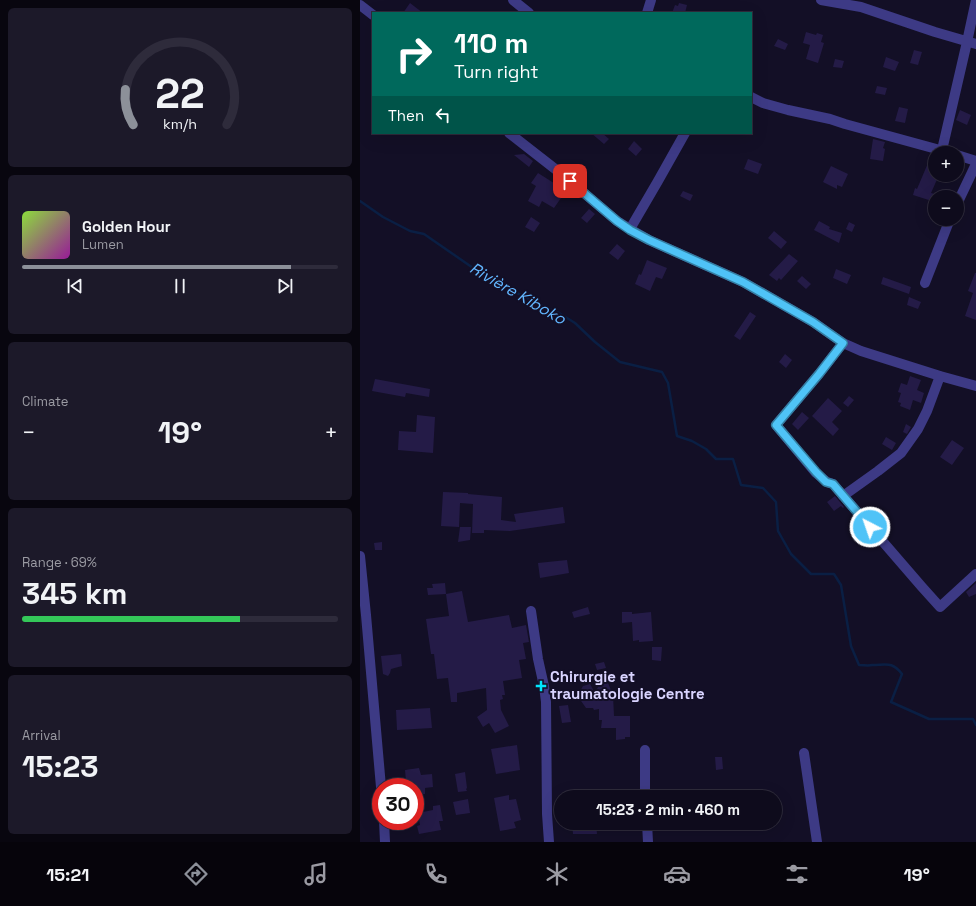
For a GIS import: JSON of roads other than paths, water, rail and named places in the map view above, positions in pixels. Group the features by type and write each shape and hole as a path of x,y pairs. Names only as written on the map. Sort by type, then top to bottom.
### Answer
{"street":[{"path":"513,0 529,12"},
{"path":"647,12 651,0"},
{"path":"821,0 861,7 972,43"},
{"path":"948,146 972,43 976,0"},
{"path":"360,5 372,14"},
{"path":"752,97 764,103 788,110 830,118 845,124 928,147"},
{"path":"510,134 630,230 743,282 813,322 843,343 861,351 975,388"},
{"path":"630,230 684,134"},
{"path":"964,157 976,161"},
{"path":"964,190 976,164"},
{"path":"925,283 947,226"},
{"path":"843,343 776,425 816,472 826,482 833,484 940,607 976,574"},
{"path":"843,496 901,453 918,429 927,411 940,376"},
{"path":"360,556 380,778"},
{"path":"531,611 546,702 547,814 549,842"},
{"path":"645,750 646,790"},
{"path":"804,753 817,842"},
{"path":"384,830 385,842"},
{"path":"647,830 648,842"}],"waterway":[{"name":"Rivière Kiboko","path":"360,201 383,217 410,231 424,234 489,279 559,313 575,323 595,342 620,362 662,372 668,383 677,436 692,441 706,449 716,459 733,459 741,485 763,488 776,502 778,531 791,554 811,574 834,574 841,585 851,646 859,665 892,665 902,674 891,702 929,719 973,719 976,725"}],"place":[{"name":"Chirurgie et traumatologie Centre","path":"541,686"}]}
